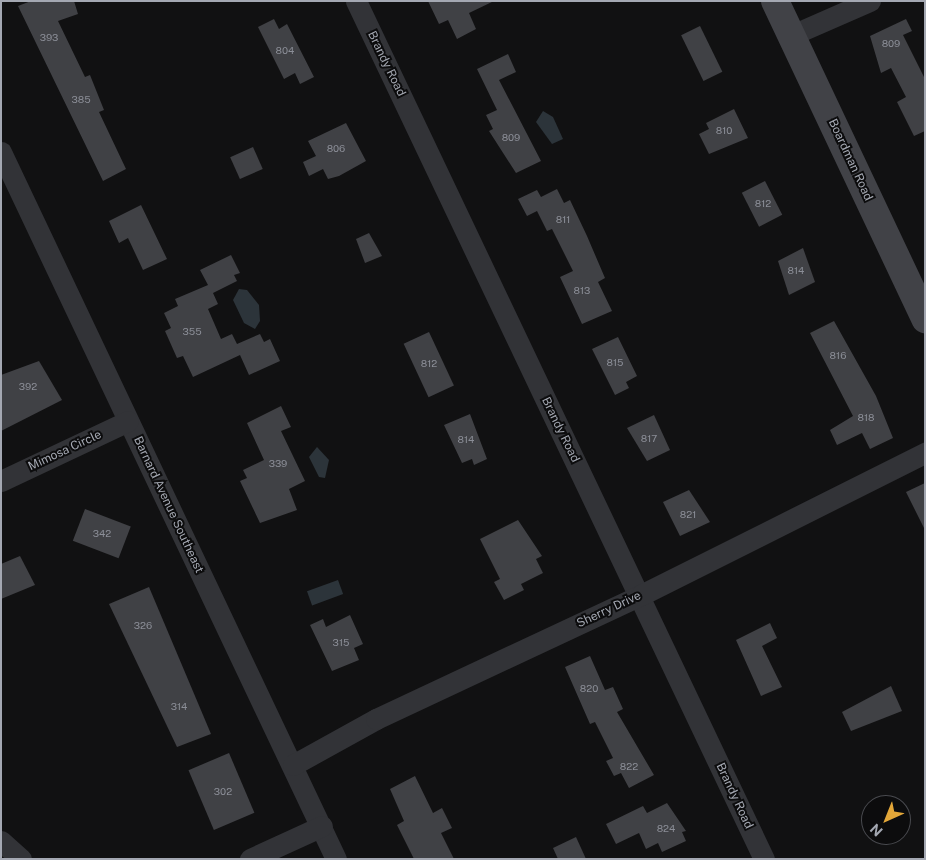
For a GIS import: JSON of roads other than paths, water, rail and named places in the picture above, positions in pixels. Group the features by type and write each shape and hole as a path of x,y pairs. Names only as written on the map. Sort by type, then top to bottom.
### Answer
{"street":[{"name":"Brandy Road","path":"356,1 641,595 764,859"},
{"name":"Boardman Road","path":"775,1 925,319"},
{"path":"792,35 870,1"},
{"name":"Barnard Avenue Southeast","path":"1,152 336,859"},
{"name":"Mimosa Circle","path":"1,481 128,421"},
{"name":"Sherry Drive","path":"293,765 376,719 641,595 925,454"},
{"path":"250,859 322,826"},
{"path":"1,841 21,859"}]}
